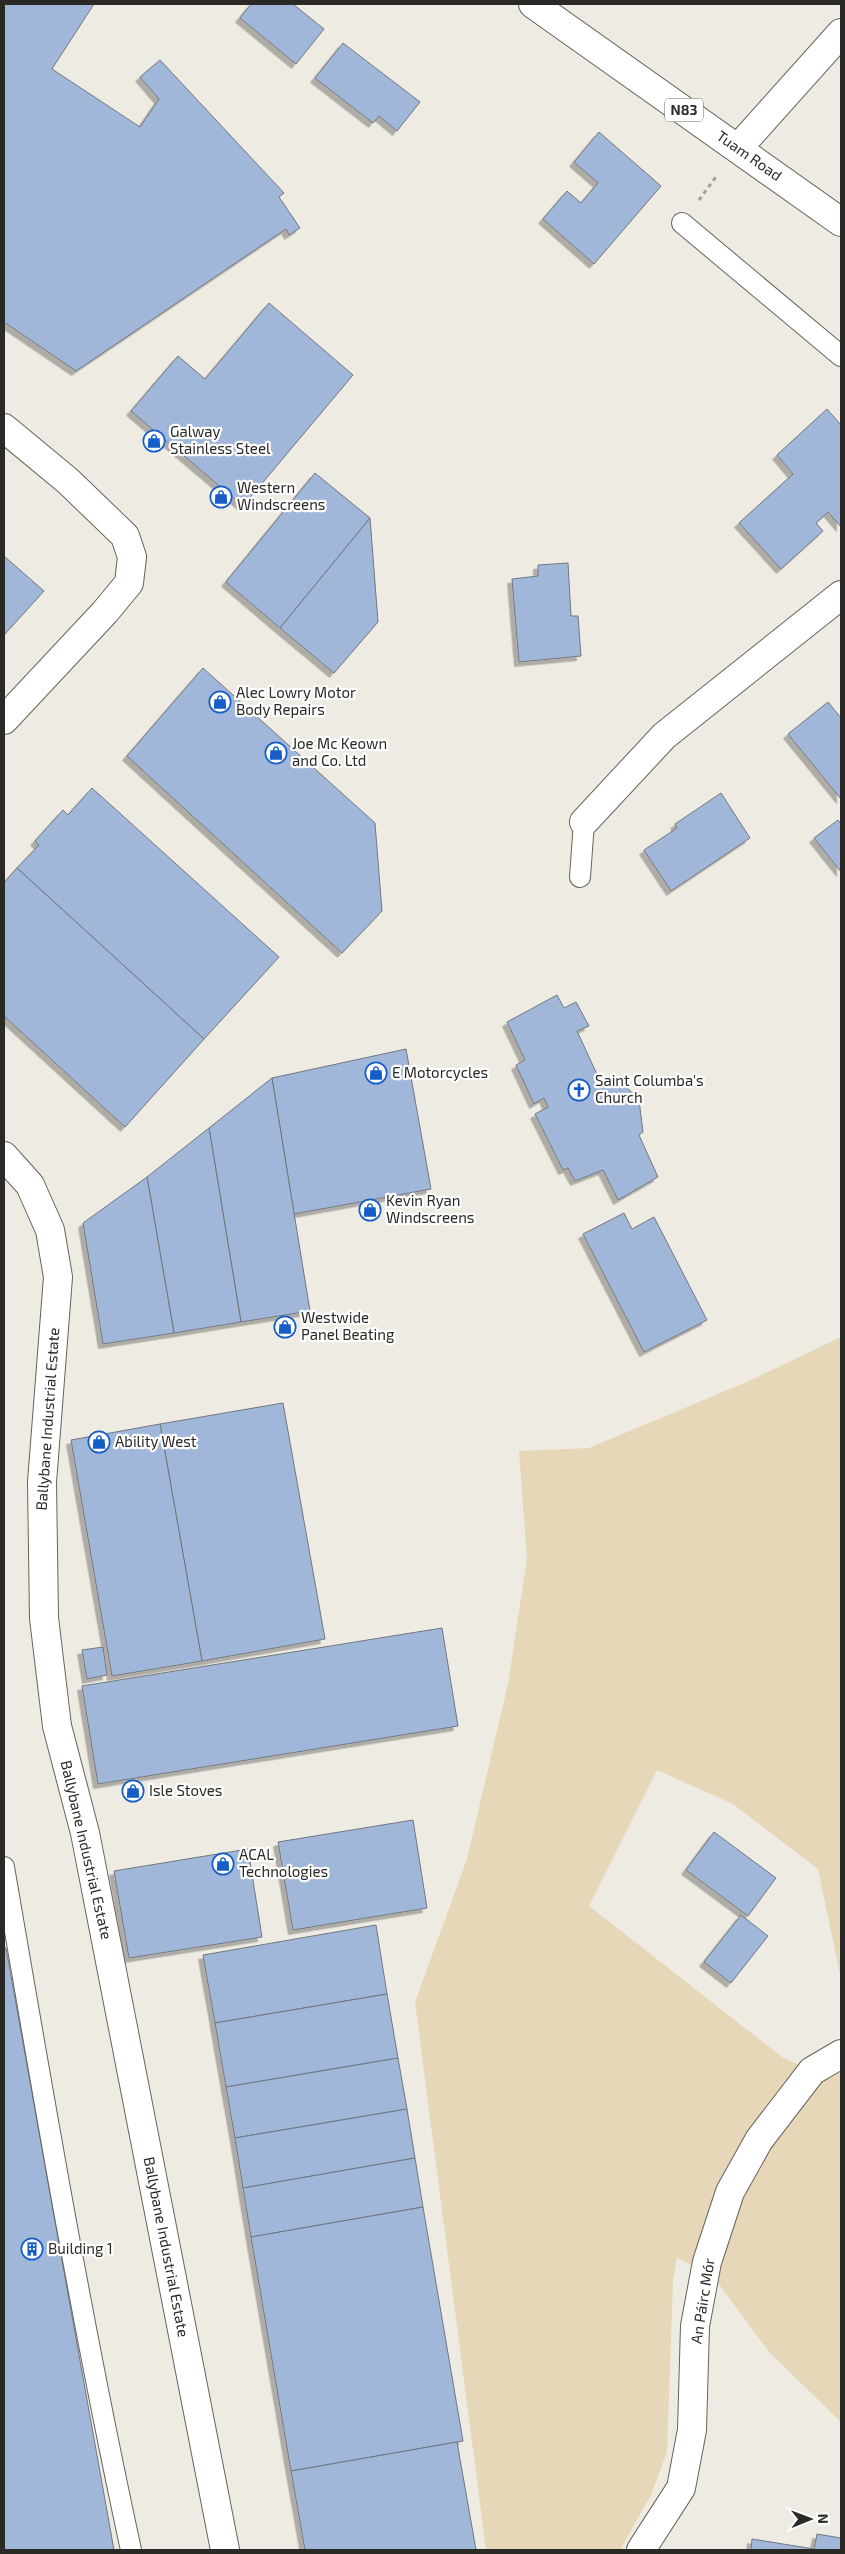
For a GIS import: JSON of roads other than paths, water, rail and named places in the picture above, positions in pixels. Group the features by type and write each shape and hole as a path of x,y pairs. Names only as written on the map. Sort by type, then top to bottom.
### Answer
{"street":[{"name":"Tuam Road","path":"533,4 841,222"},
{"path":"738,148 841,33"},
{"path":"4,428 68,481 125,536 132,557 128,583 105,612 4,720"},
{"path":"584,822 664,736 841,595"},
{"name":"Ballybane Industrial Estate","path":"4,1156 30,1184 50,1230 58,1277 42,1482 44,1618 57,1726 85,1834 225,2550"},
{"name":"An Páirc Mór","path":"641,2550 681,2488 692,2430 696,2326 707,2262 730,2192 760,2140 812,2071 841,2054"}],"lane":[{"path":"682,223 841,356"},
{"path":"580,877 584,822"},
{"path":"4,1866 57,2173 106,2437 131,2550"}],"place":[{"name":"Galway Stainless Steel","path":"154,441"},
{"name":"Western Windscreens","path":"221,497"},
{"name":"Alec Lowry Motor Body Repairs","path":"220,702"},
{"name":"Joe Mc Keown and Co. Ltd","path":"276,753"},
{"name":"E Motorcycles","path":"376,1073"},
{"name":"Saint Columba's Church","path":"579,1090"},
{"name":"Kevin Ryan Windscreens","path":"370,1210"},
{"name":"Westwide Panel Beating","path":"285,1327"},
{"name":"Ability West","path":"99,1442"},
{"name":"Isle Stoves","path":"133,1791"},
{"name":"ACAL Technologies","path":"223,1864"},
{"name":"Building 1","path":"32,2249"}]}
